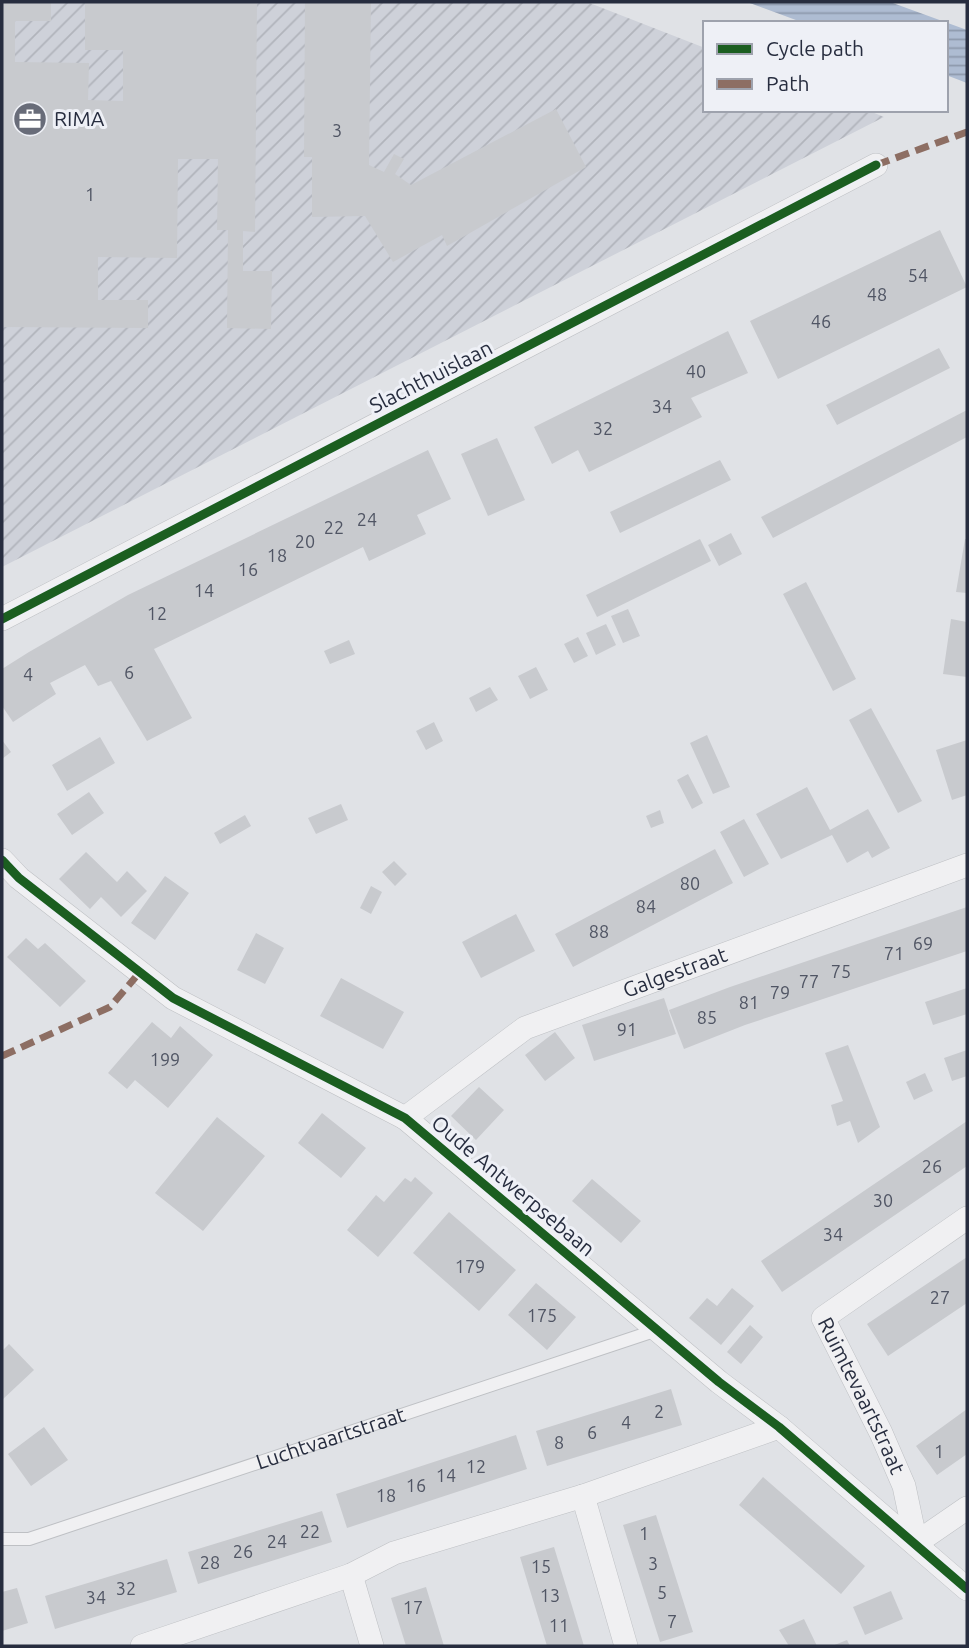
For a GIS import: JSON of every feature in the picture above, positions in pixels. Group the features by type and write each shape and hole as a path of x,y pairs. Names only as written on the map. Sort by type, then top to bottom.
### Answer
{"street":[{"name":"Slachthuislaan","path":"2,619 876,165"},
{"name":"Oude Antwerpsebaan","path":"2,860 19,878 173,998 405,1118 719,1382 779,1427 967,1589"},
{"name":"Galgestraat","path":"405,1118 525,1028 967,865"},
{"name":"Ruimtevaartstraat","path":"916,1543 904,1486 881,1433 823,1318 967,1218"},
{"path":"142,1646 181,1640 351,1574 394,1553 583,1496 779,1427"},
{"path":"583,1496 626,1646"},
{"path":"916,1543 967,1508"},
{"path":"351,1574 372,1646"}],"lane":[{"name":"Luchtvaartstraat","path":"2,1539 29,1539 657,1330"}],"shaded area":[{"path":"2,2 587,2 703,47 703,112 872,112 884,117 2,567"}],"water":[{"path":"747,2 890,2 942,21 799,21"},
{"path":"948,23 967,30 967,83 948,76"}],"building":[{"path":"2,2 51,2 51,21 15,21 15,62 89,63 88,100 123,101 123,50 85,50 85,2 257,2 255,232 243,231 243,271 272,271 271,329 227,328 228,230 217,230 218,159 178,159 177,258 98,257 98,300 148,300 148,328 2,327"},
{"path":"305,2 371,2 369,165 384,172 394,154 404,159 395,174 411,185 556,109 586,167 447,246 442,235 393,262 365,216 312,217 312,157 304,157"},
{"path":"940,230 967,287 778,379 750,321"},
{"path":"728,331 748,373 691,398 702,417 589,472 578,450 552,464 534,427"},
{"path":"939,348 950,368 837,425 826,405"},
{"path":"967,410 967,437 773,538 761,517"},
{"path":"497,438 525,500 488,516 461,454"},
{"path":"428,450 451,499 417,515 426,534 369,561 363,547 154,649 192,718 147,741 111,681 98,686 85,665 50,683 56,694 13,722 2,706 2,669 29,652 128,595"},
{"path":"720,460 731,480 620,533 610,512"},
{"path":"731,533 742,554 719,566 708,545"},
{"path":"700,539 711,561 597,617 586,595"},
{"path":"967,539 967,593 956,592"},
{"path":"806,582 856,679 833,691 783,594"},
{"path":"628,609 640,636 623,643 611,616"},
{"path":"951,619 967,622 967,677 943,674"},
{"path":"606,624 616,645 596,655 586,633"},
{"path":"578,637 588,656 574,663 564,644"},
{"path":"349,640 355,654 330,664 324,651"},
{"path":"536,667 548,690 530,699 518,676"},
{"path":"490,687 498,700 476,712 469,698"},
{"path":"871,708 922,801 898,813 849,720"},
{"path":"434,722 443,741 426,750 416,731"},
{"path":"707,735 730,787 713,794 690,743"},
{"path":"100,737 115,763 67,791 52,765"},
{"path":"2,740 11,752 2,759"},
{"path":"967,740 967,795 952,800 936,750"},
{"path":"688,774 703,803 692,809 677,780"},
{"path":"807,787 830,830 868,809 890,848 872,858 868,851 847,863 832,835 781,859 756,814"},
{"path":"89,792 104,813 72,835 57,814"},
{"path":"341,804 348,820 316,834 308,818"},
{"path":"660,810 664,823 651,828 646,816"},
{"path":"245,815 251,826 220,844 214,833"},
{"path":"744,819 769,864 744,877 720,832"},
{"path":"715,849 733,883 573,967 555,934"},
{"path":"86,852 117,882 127,871 147,891 121,917 101,897 90,909 59,879"},
{"path":"394,861 407,874 395,886 382,872"},
{"path":"165,876 189,893 155,940 131,923"},
{"path":"371,886 382,892 371,914 360,908"},
{"path":"967,907 967,951 745,1025 684,1049 669,1010"},
{"path":"516,914 535,951 481,978 462,942"},
{"path":"256,933 284,948 265,984 237,970"},
{"path":"26,938 38,949 45,943 86,981 60,1007 7,957"},
{"path":"341,978 404,1012 383,1049 320,1016"},
{"path":"967,988 967,1014 933,1025 925,1002"},
{"path":"664,998 676,1034 594,1061 582,1025"},
{"path":"152,1022 171,1038 180,1026 213,1055 168,1108 135,1080 127,1089 108,1073"},
{"path":"555,1032 575,1058 545,1081 525,1055"},
{"path":"848,1045 880,1127 858,1143 850,1121 837,1126 831,1105 843,1101 825,1053"},
{"path":"967,1050 967,1076 952,1081 944,1058"},
{"path":"925,1073 933,1091 914,1100 906,1082"},
{"path":"479,1087 504,1110 476,1140 451,1116"},
{"path":"322,1113 366,1148 341,1178 298,1143"},
{"path":"217,1117 265,1156 203,1231 155,1193"},
{"path":"967,1121 967,1166 782,1292 761,1261"},
{"path":"415,1177 433,1193 378,1257 347,1230 376,1195 384,1202 405,1178 411,1182"},
{"path":"592,1179 641,1221 621,1243 572,1201"},
{"path":"449,1212 516,1270 479,1311 413,1253"},
{"path":"967,1257 967,1303 888,1356 867,1324"},
{"path":"536,1283 576,1317 547,1350 508,1315"},
{"path":"732,1288 754,1306 721,1345 689,1318 707,1298 717,1306"},
{"path":"750,1325 763,1337 741,1364 727,1352"},
{"path":"9,1344 34,1370 2,1400 2,1351"},
{"path":"671,1389 682,1425 547,1466 536,1431"},
{"path":"967,1409 967,1454 937,1475 916,1446"},
{"path":"44,1427 68,1460 31,1486 8,1454"},
{"path":"516,1435 527,1469 347,1528 336,1494"},
{"path":"763,1477 865,1566 841,1594 739,1505"},
{"path":"322,1511 332,1542 198,1584 188,1552"},
{"path":"656,1515 693,1632 660,1642 623,1525"},
{"path":"554,1547 584,1646 547,1646 529,1587 520,1557"},
{"path":"167,1559 177,1592 55,1629 45,1596"},
{"path":"426,1587 444,1646 406,1646 391,1598"},
{"path":"17,1588 28,1623 2,1631 2,1592"},
{"path":"891,1591 903,1619 865,1635 853,1607"},
{"path":"804,1619 817,1646 789,1646 779,1630"},
{"path":"847,1640 850,1646 832,1646"}],"marked path":[{"path":"876,165 967,132"},
{"path":"2,1056 110,1007 140,972"}],"cycle path":[{"path":"2,619 876,165"},
{"path":"2,860 19,878 173,998 405,1118 719,1382 779,1427 967,1589"}],"place":[{"name":"RIMA","path":"30,119"}]}
